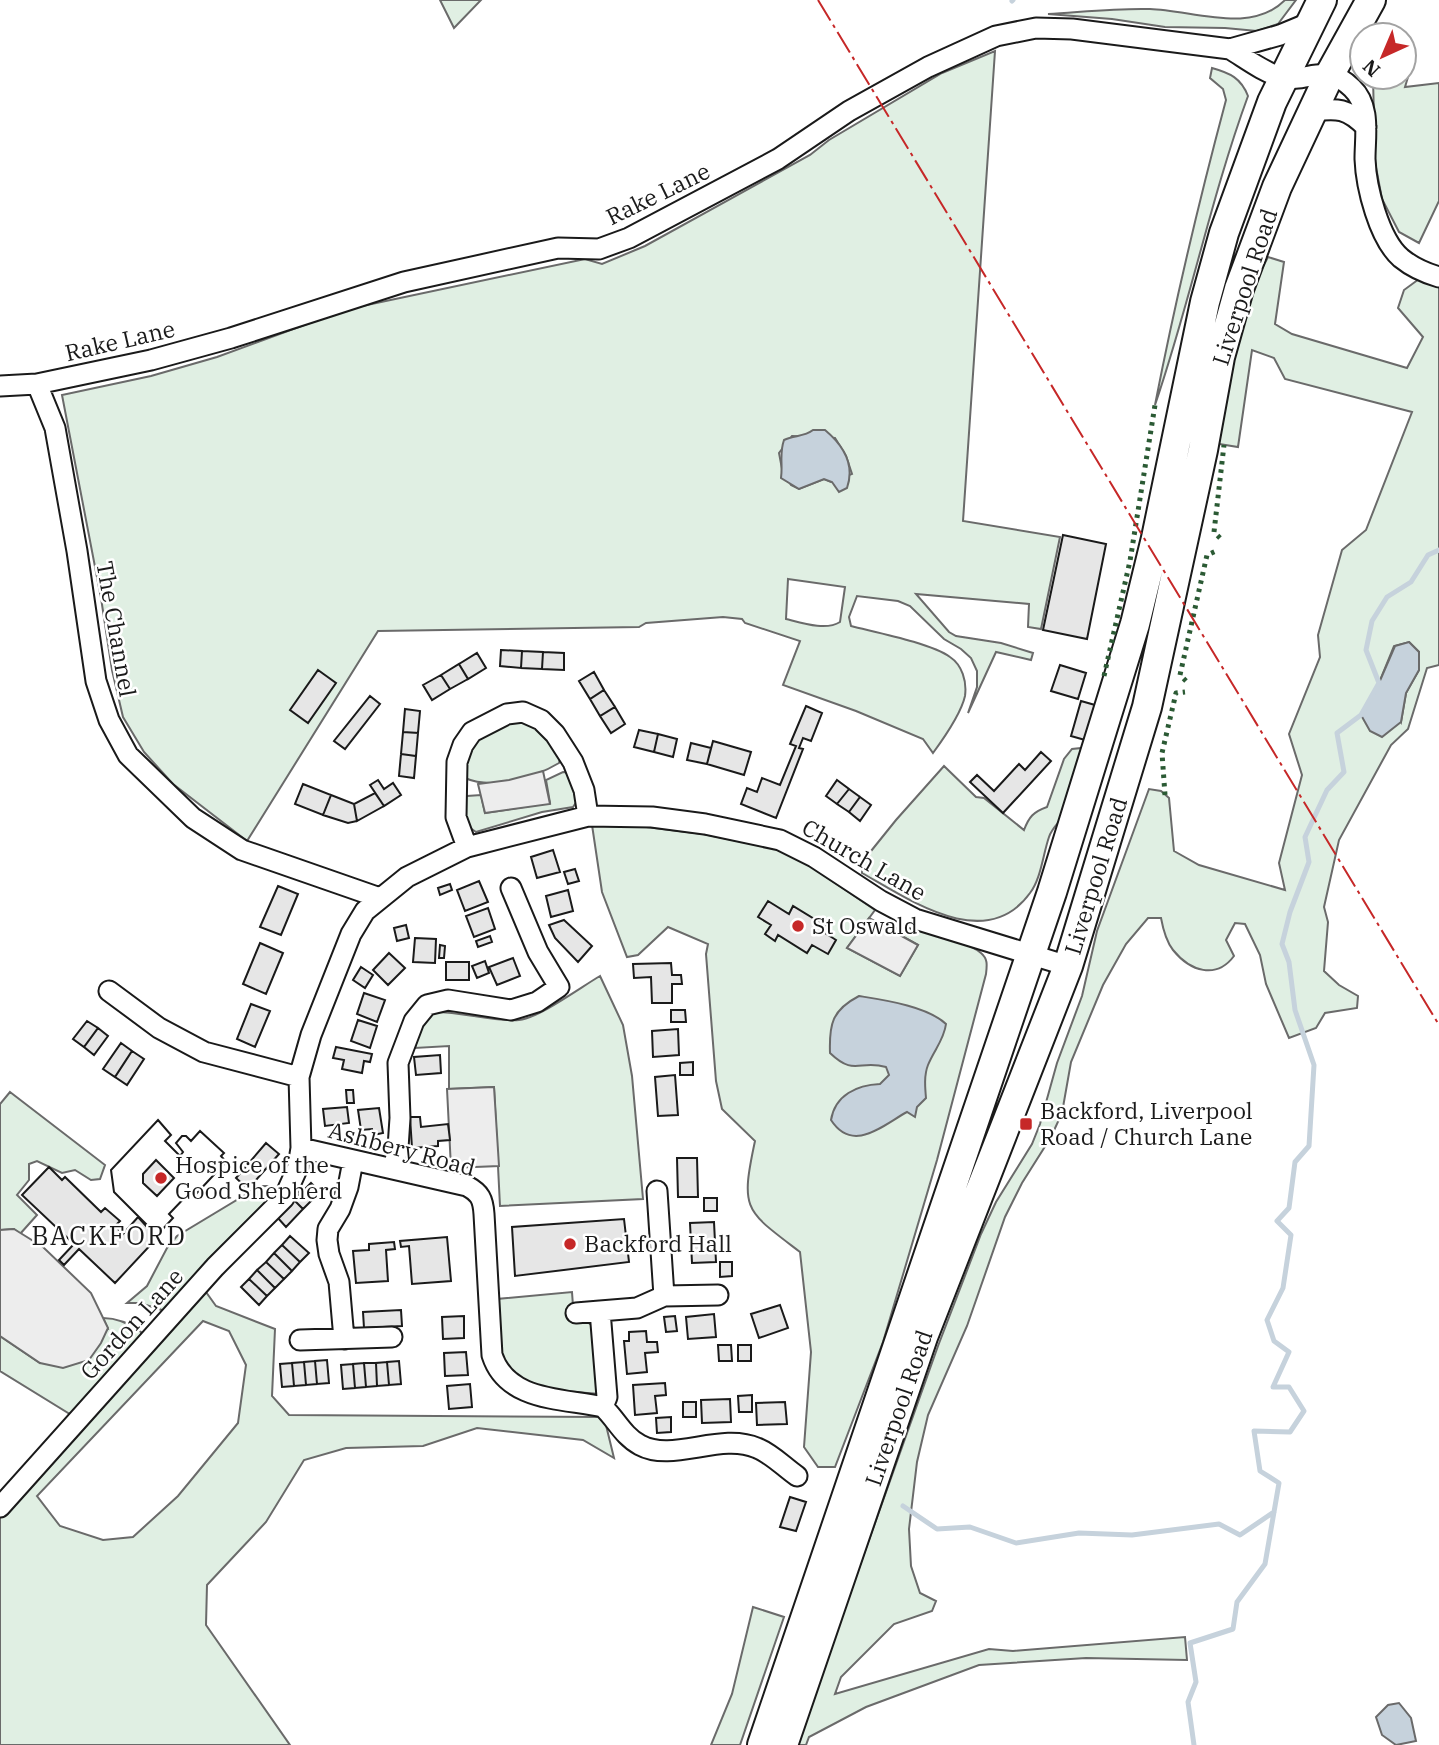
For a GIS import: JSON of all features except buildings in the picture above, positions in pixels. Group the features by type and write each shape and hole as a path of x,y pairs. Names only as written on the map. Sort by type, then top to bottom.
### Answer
{"highway":[{"name":"Liverpool Road","path":"783,1745 923,1337 1069,967 1147,707 1203,450 1220,356 1239,289 1277,187 1330,74 1371,0"},
{"name":"Liverpool Road","path":"762,1745 1068,843 1135,624 1156,538 1205,302 1224,233 1248,164 1283,78 1315,11"}],"street":[{"name":"Rake Lane","path":"1230,49 1280,35 1315,11"},
{"name":"Rake Lane","path":"0,386 37,384 151,360 218,342 404,282 558,247 598,248 629,238 778,159 849,111 928,66 996,36 1036,29 1072,29 1230,49 1283,78"},
{"path":"1283,78 1330,74 1343,80 1362,101 1370,202 1399,256 1423,272 1439,277"},
{"path":"1312,111 1332,108 1346,111 1354,114 1366,127"},
{"name":"The Channel","path":"37,384 55,428 96,681 109,720 128,755 193,818 242,850 380,898"},
{"path":"467,847 456,817 457,762 463,745 472,732 507,714 523,712 541,720 555,734 573,762 584,790 588,816"},
{"name":"Church Lane","path":"380,898 407,877 467,847 588,816 666,819 716,826 780,840 814,857 881,901 915,919 1069,967"},
{"path":"393,1169 401,1118 398,1063 414,1021 427,1005 448,1000 511,1010 537,1002 559,987 538,952 511,888"},
{"name":"Gordon Lane","path":"0,1507 215,1268 284,1198 298,1167 301,1149 299,1077 311,1035 351,934 365,911 380,898"},
{"path":"109,991 159,1028 204,1052 299,1077"},
{"name":"Ashbery Road","path":"301,1149 467,1186 478,1192 483,1201 492,1355 496,1368 519,1389 603,1407"},
{"path":"344,1339 339,1282 327,1240 328,1228 340,1209 348,1188 353,1161"},
{"path":"657,1191 664,1296"},
{"path":"576,1313 637,1308 664,1296 718,1295"},
{"path":"600,1311 607,1397 603,1407 626,1436 650,1450 727,1443 757,1447 797,1476"},
{"path":"300,1340 391,1337"}],"green space":[{"path":"440,0 481,0 454,28"},
{"path":"1285,0 1296,0 1278,24 1257,31 1165,27 1048,14 1150,9 1238,18 1271,10"},
{"path":"995,51 963,521 1060,537 1041,629 1028,627 1029,604 916,594 949,632 956,636 1001,643 1033,653 1031,660 996,652 968,713 977,687 977,671 971,658 944,639 910,606 898,601 857,596 849,617 851,626 930,647 950,657 961,669 965,685 963,703 952,726 933,753 923,739 783,685 800,641 745,623 742,619 723,617 646,623 639,627 378,631 247,841 173,784 144,752 123,717 112,670 62,395 151,376 217,357 348,309 585,259 602,264 645,246 810,155 829,140 942,73","holes":["792,436 835,438 846,456 852,474 831,482 824,479 799,489 791,485 782,469 779,453","788,579 845,587 840,622 821,626 786,619"]},
{"path":"1212,68 1234,77 1248,96 1155,405 1188,252 1226,100 1223,89 1210,78"},
{"path":"1439,83 1439,201 1419,243 1399,232 1382,199 1375,162 1373,91 1418,91 1418,85"},
{"path":"1268,257 1284,262 1275,324 1292,334 1407,368 1423,337 1398,308 1404,290 1419,279 1439,284 1439,665 1427,668 1408,729 1391,745 1339,840 1324,907 1328,922 1324,971 1339,985 1358,996 1357,1008 1325,1013 1316,1028 1289,1038 1266,984 1260,955 1245,924 1235,923 1226,940 1234,956 1219,968 1211,970 1203,970 1187,963 1173,950 1168,943 1161,918 1148,918 1126,944 1103,985 1071,1062 1062,1113 1005,1217 967,1326 928,1415 917,1462 909,1529 911,1566 920,1593 936,1601 932,1611 894,1624 841,1677 835,1694 989,1649 1013,1651 1185,1637 1187,1660 1086,1658 979,1665 866,1707 809,1737 806,1745 796,1745 938,1346 981,1234 996,1202 1032,1144 1040,1124 1057,1063 1082,996 1097,931 1149,789 1161,791 1169,798 1174,851 1199,865 1285,890 1279,863 1302,775 1289,734 1320,657 1318,635 1342,550 1366,530 1412,412 1285,379 1274,358 1252,350 1238,447 1213,443 1251,290","holes":["1409,642 1419,652 1419,670 1406,693 1401,722 1379,683 1394,646"]},
{"path":"529,721 548,737 560,759 559,763 513,781 488,783 465,778 464,755 471,740 502,722"},
{"path":"1082,748 1070,801 1064,815 1050,834 1037,881 1030,893 1012,911 992,919 970,921 948,916 902,896 862,873 863,861 944,766 976,797 984,798 1024,830 1032,816 1047,807 1064,759 1072,749"},
{"path":"563,772 573,773 577,801 573,807 542,812 476,832 466,825 463,801 467,796 481,795 485,813 550,803 546,780"},
{"path":"592,825 630,825 703,834 788,851 875,910 847,948 900,976 918,945 893,931 901,925 967,945 981,953 986,960 986,974 937,1160 883,1342 835,1467 818,1467 804,1447 811,1352 800,1252 768,1227 751,1207 748,1182 755,1141 722,1109 716,1081 706,954 708,944 668,927 638,955 627,957 602,892"},
{"path":"600,976 623,1025 632,1076 643,1199 500,1206 494,1087 449,1089 449,1046 415,1048 422,1022 432,1012 509,1020 527,1018"},
{"path":"10,1092 105,1165 100,1179 91,1180 75,1170 62,1173 37,1161 29,1164 29,1180 17,1195 37,1215 20,1234 14,1229 0,1230 0,1104"},
{"path":"260,1186 268,1186 274,1190 275,1197 165,1311 140,1303 127,1303 147,1286 167,1248 177,1236"},
{"path":"206,1292 216,1306 275,1329 272,1396 289,1415 604,1417 614,1458 583,1440 477,1428 423,1446 346,1448 304,1460 266,1522 207,1585 206,1625 290,1745 0,1745 0,1515","holes":["203,1321 229,1331 246,1365 238,1423 178,1496 133,1537 103,1540 60,1526 37,1496"]},
{"path":"572,1292 574,1320 586,1321 594,1327 599,1394 559,1390 530,1383 508,1369 502,1358 497,1299"},
{"path":"103,1318 118,1320 137,1329 141,1332 142,1343 73,1416 0,1371 0,1336 40,1363 108,1329"},
{"path":"753,1607 784,1617 740,1745 711,1745 732,1694"}],"shaded area":[{"path":"813,430 825,430 846,456 849,480 847,488 839,492 832,482 824,479 799,489 781,478 784,440"},
{"path":"1409,642 1419,652 1419,670 1406,693 1401,722 1382,737 1370,731 1361,715 1395,646"},
{"path":"543,771 550,804 485,813 478,784 509,780"},
{"path":"869,918 918,945 900,976 847,948"},
{"path":"859,996 917,1008 946,1024 927,1069 926,1098 917,1107 915,1117 907,1112 868,1134 858,1136 840,1130 831,1120 833,1111 848,1093 880,1084 889,1075 886,1067 852,1066 830,1053 830,1034 834,1019 843,1007"},
{"path":"494,1087 499,1166 451,1168 447,1089"},
{"path":"14,1229 43,1247 91,1293 108,1328 89,1360 63,1368 40,1363 0,1336 0,1230"},
{"path":"1399,1703 1411,1718 1416,1741 1396,1745 1382,1735 1376,1717 1388,1705"}],"waterway":[{"path":"1194,1745 1188,1702 1196,1682 1190,1643 1233,1629 1237,1602 1265,1564 1279,1483 1260,1471 1254,1431 1290,1432 1304,1411 1289,1387 1273,1387 1289,1352 1274,1341 1267,1320 1283,1288 1291,1235 1277,1221 1289,1208 1295,1162 1309,1146 1314,1065 1295,1010 1289,962 1282,944 1290,912 1309,862 1305,837 1327,790 1344,772 1337,733 1361,715 1379,683 1366,650 1372,621 1387,597 1411,582 1428,555 1439,550"},
{"path":"903,1506 937,1529 970,1527 1016,1543 1079,1533 1132,1535 1219,1524 1240,1535 1274,1512"}],"hedge":[{"path":"1104,676 1130,561 1155,405"},
{"path":"1220,538 1214,532 1224,445"},
{"path":"1186,681 1180,675 1207,555 1216,551"},
{"path":"1165,795 1162,753 1176,693 1185,692"}],"power":[{"path":"818,0 1439,1025"}],"place":[{"name":"St Oswald","path":"798,926"},
{"name":"Backford, Liverpool Road / Church Lane","path":"1026,1124"},
{"name":"Hospice of the Good Shepherd","path":"161,1178"},
{"name":"Backford Hall","path":"570,1244"}],"district":[{"name":"BACKFORD","path":"109,1236"}]}
